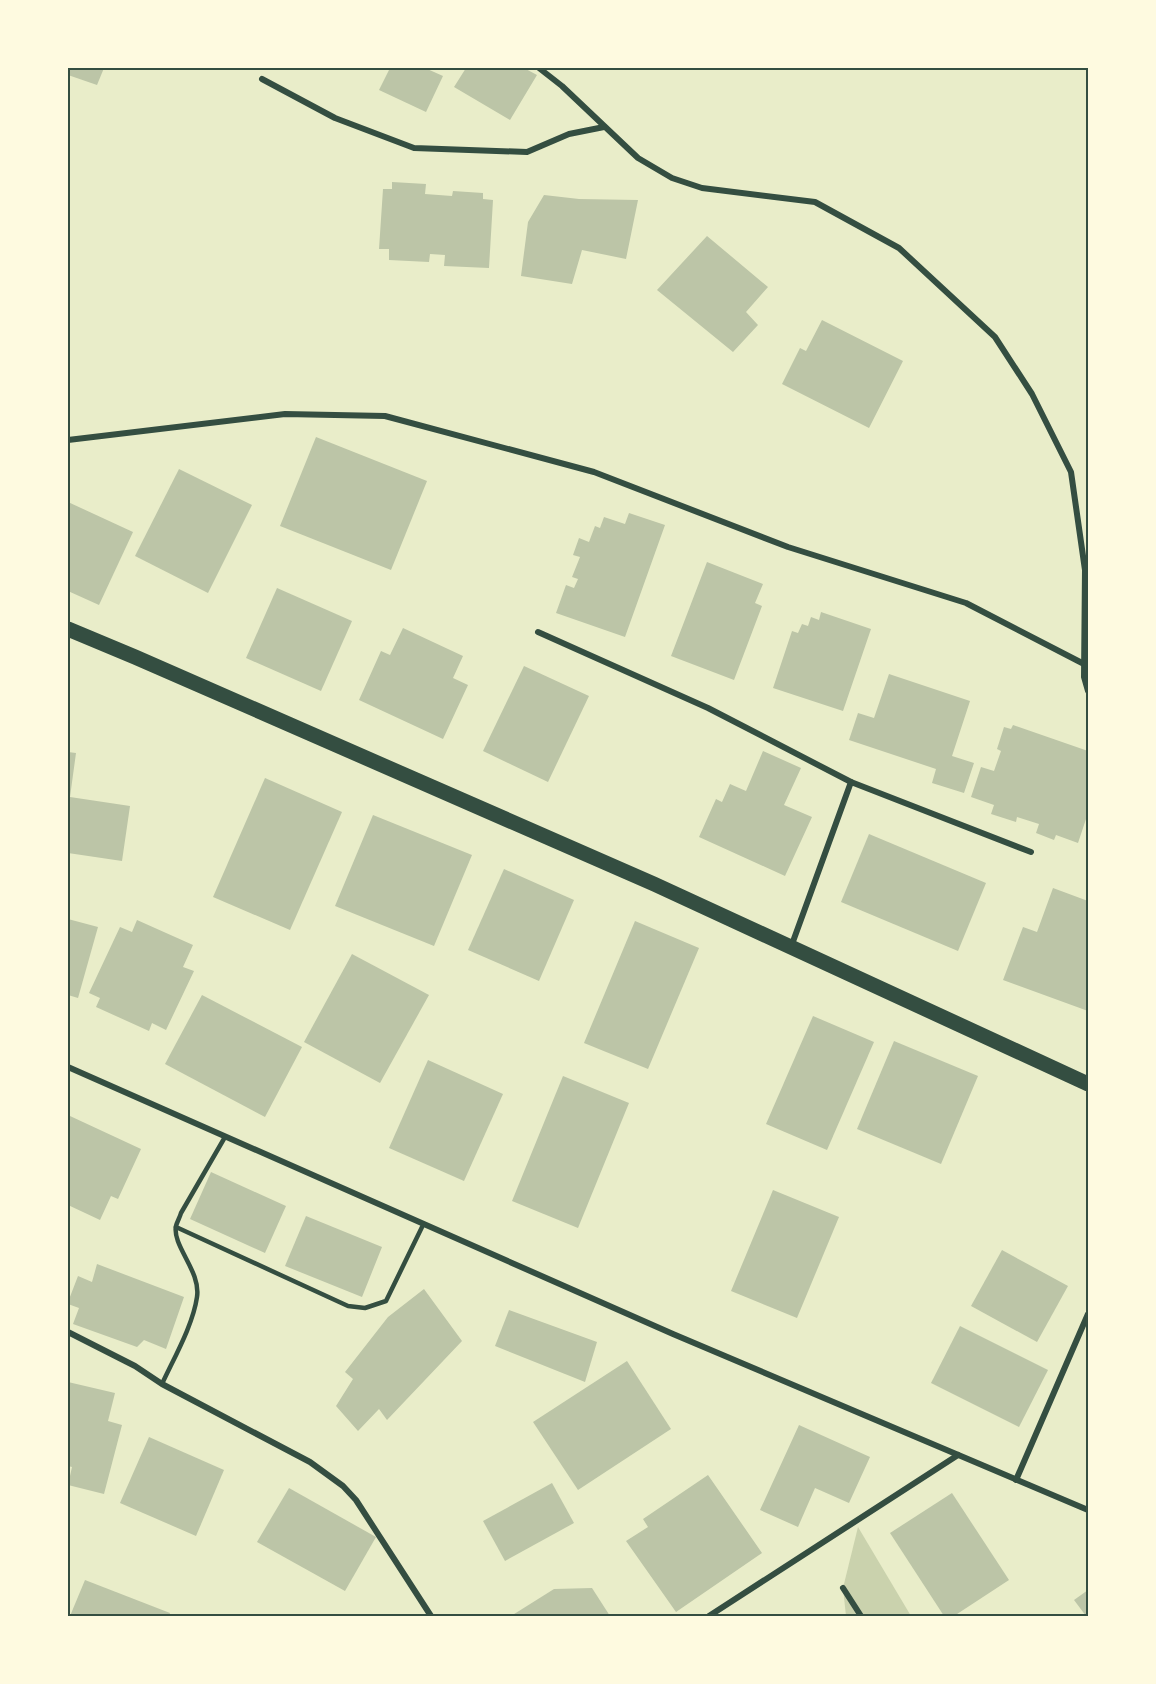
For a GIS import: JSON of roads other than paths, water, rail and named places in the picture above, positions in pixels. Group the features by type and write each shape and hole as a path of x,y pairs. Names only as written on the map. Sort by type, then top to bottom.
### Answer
{"main road":[{"path":"68,629 654,884 1089,1084"}],"street":[{"path":"539,68 562,86 638,158 672,178 702,188 815,202 889,242 899,248 995,338 1032,394 1071,472 1085,570 1084,664 1089,691"},
{"path":"262,79 335,118 414,148 526,152 570,134 604,127"},
{"path":"68,440 285,414 385,416 594,472 788,547 966,603 1084,664"},
{"path":"538,632 708,708 851,782 1031,852"},
{"path":"791,948 851,782"},
{"path":"68,1067 673,1334 1089,1510"},
{"path":"1016,1480 1089,1314"},
{"path":"68,1332 310,1462 343,1485 356,1500 431,1617"},
{"path":"709,1617 958,1455"},
{"path":"843,1588 861,1617"}],"lane":[{"path":"162,1384 187,1329 198,1296 195,1276 179,1243 176,1227 181,1213 225,1137"},
{"path":"176,1227 348,1306 364,1308 386,1301 423,1225"}]}
